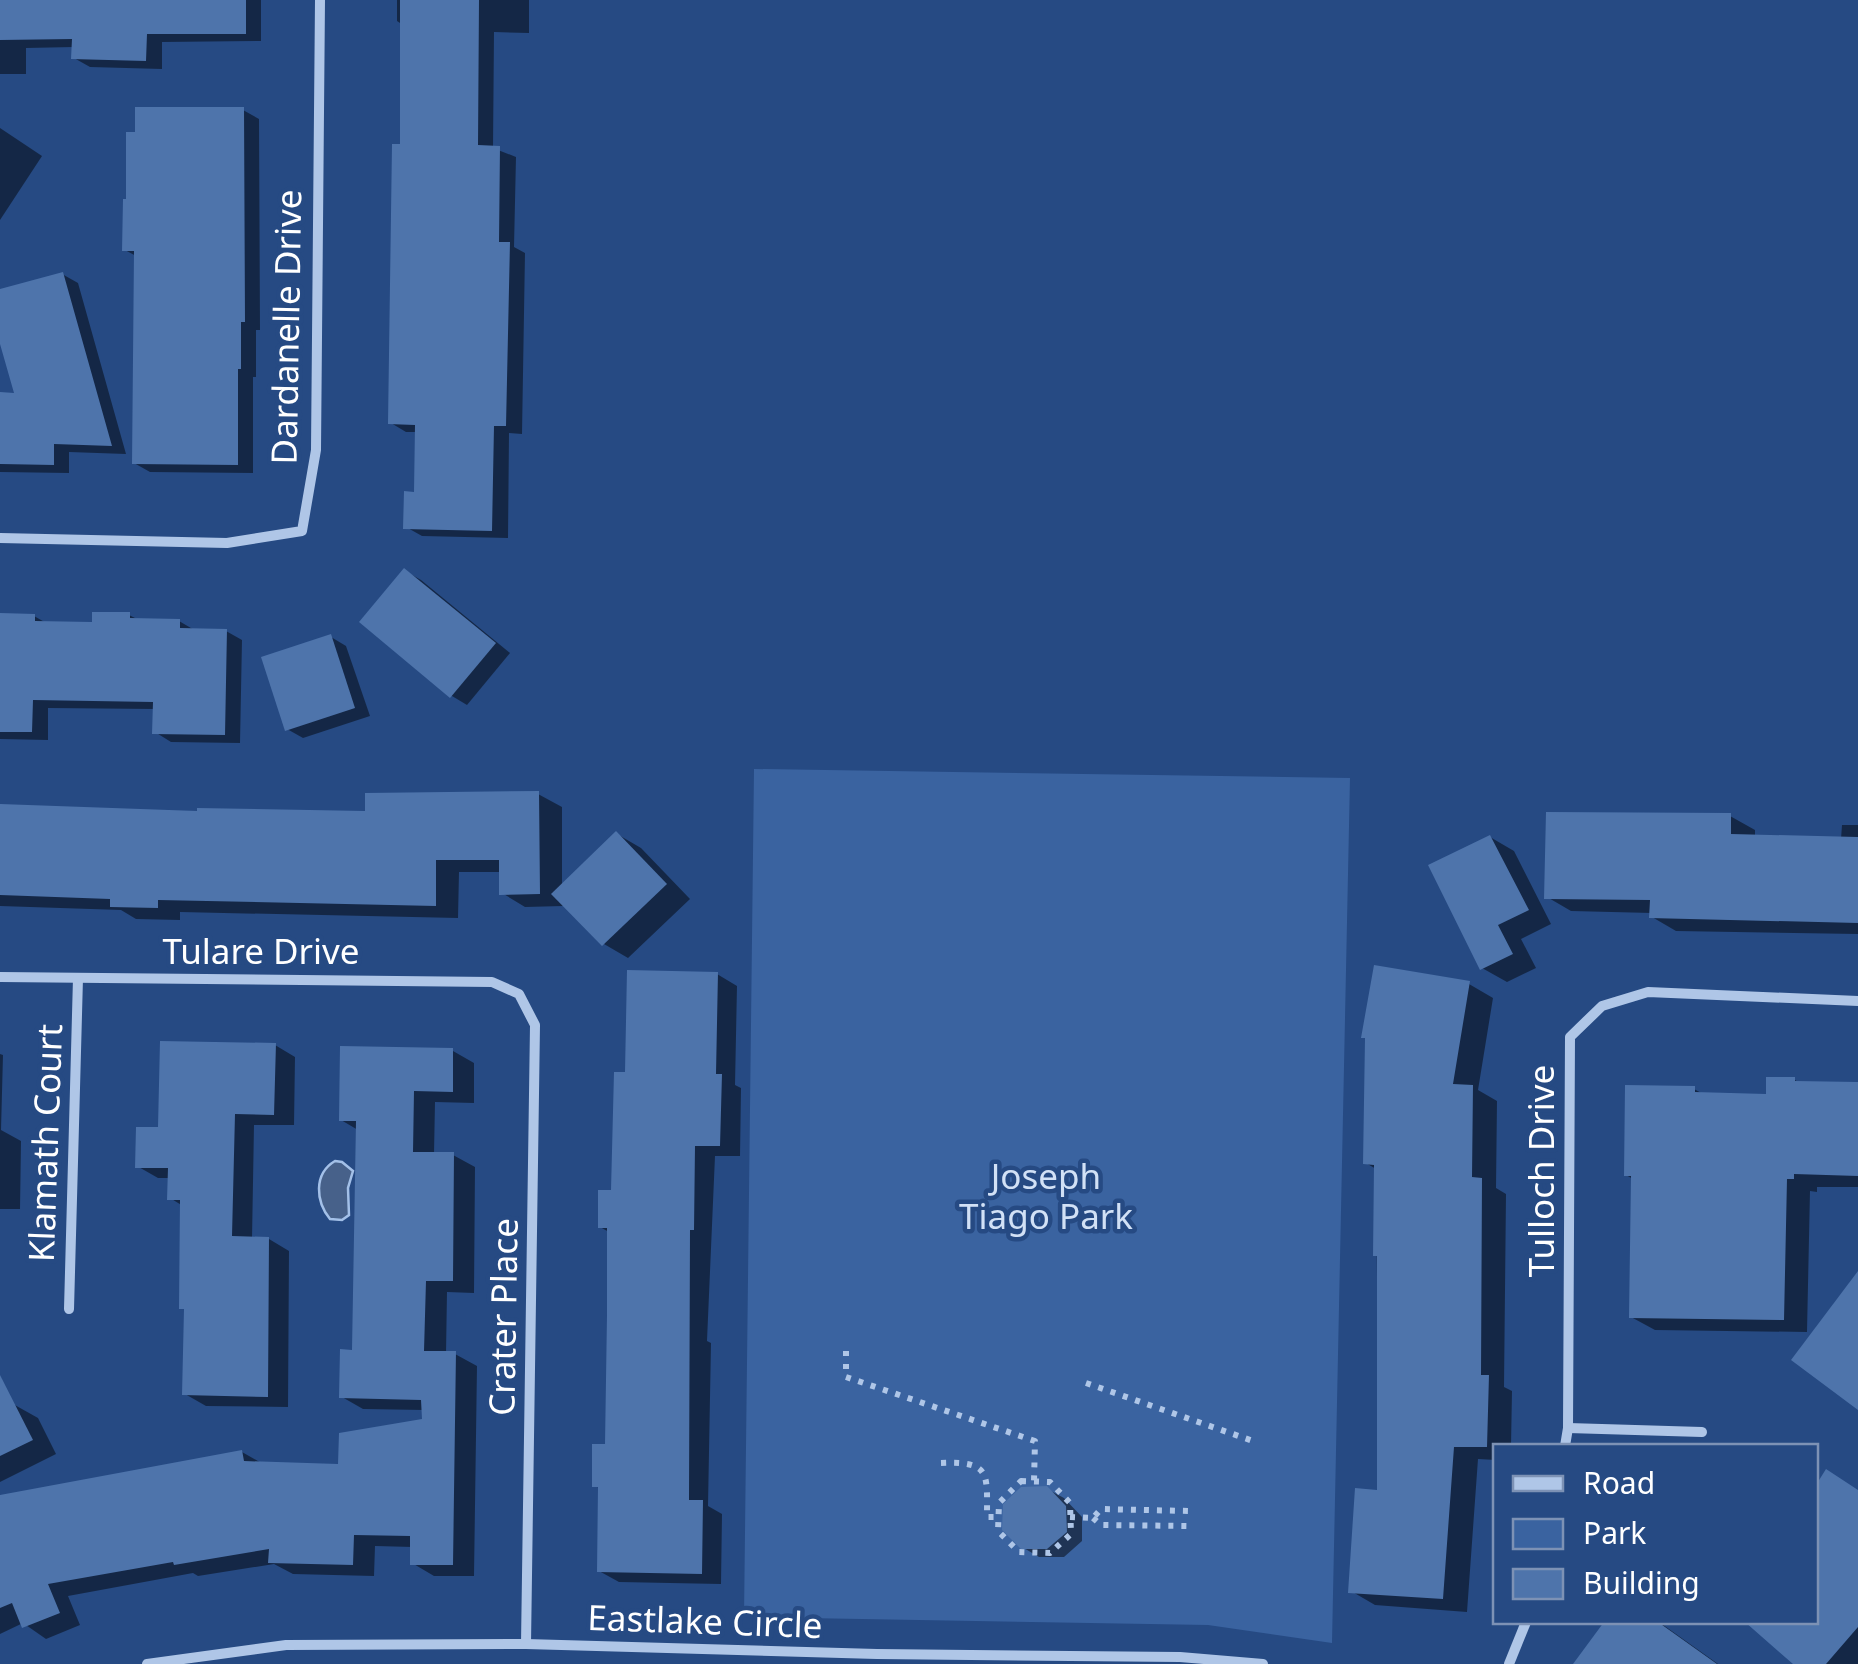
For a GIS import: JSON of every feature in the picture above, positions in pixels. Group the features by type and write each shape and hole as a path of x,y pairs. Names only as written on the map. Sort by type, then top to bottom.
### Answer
{"street":[{"name":"Dardanelle Drive","path":"0,538 227,543 302,530 316,450 320,0"},
{"name":"Tulare Drive","path":"0,978 492,982 519,994"},
{"name":"Klamath Court","path":"69,1309 78,978"},
{"name":"Tulloch Drive","path":"1565,1444 1570,1037 1602,1006 1648,992 1858,1001"},
{"name":"Crater Place","path":"519,994 535,1025 526,1644"},
{"path":"1568,1428 1702,1432"},
{"path":"1509,1664 1525,1624"},
{"name":"Eastlake Circle","path":"147,1664 286,1645 526,1644 877,1659 1180,1656 1263,1664"}],"path":[{"path":"846,1351 846,1377 1036,1441 1034,1482"},
{"path":"1086,1384 1252,1441"},
{"path":"941,1462 973,1463 981,1468 987,1477 988,1517 998,1517"},
{"path":"1020,1481 1050,1482 1070,1503 1071,1534 1050,1553 1019,1552 998,1531 998,1517 998,1503 1020,1481"},
{"path":"1093,1518 1100,1509 1189,1511"},
{"path":"1070,1517 1093,1518 1101,1525 1190,1526"}],"green space":[{"name":"Joseph Tiago Park","path":"754,769 1350,778 1332,1643 1208,1625 744,1617"}],"shaded area":[{"path":"335,1161 353,1171 348,1188 349,1215 342,1220 330,1219 320,1197 323,1173"}],"building":[{"path":"0,0 246,0 246,34 147,34 146,61 71,59 72,39 0,40"},
{"path":"400,0 479,0 478,145 500,146 499,242 510,242 506,426 494,426 492,531 403,529 404,491 414,492 415,425 388,424 392,144 400,144"},
{"path":"135,107 244,107 245,322 241,322 238,369 238,465 132,464 134,251 122,251 126,132 135,132"},
{"path":"63,272 112,446 54,444 54,465 0,464 0,392 14,393 0,344 0,289"},
{"path":"404,568 496,643 450,698 359,622"},
{"path":"92,612 130,612 130,618 180,619 180,628 227,629 225,735 152,734 153,702 33,700 32,732 0,732 0,613 35,614 35,621 92,622"},
{"path":"331,634 355,708 285,731 261,657"},
{"path":"539,791 540,894 499,895 499,860 436,860 436,906 158,900 158,908 110,907 110,899 0,895 0,804 197,811 365,811 365,793"},
{"path":"1546,812 1731,813 1731,834 1858,837 1858,923 1649,918 1650,900 1544,899"},
{"path":"616,831 667,884 602,946 551,894"},
{"path":"1490,835 1529,910 1498,925 1513,954 1480,970 1428,865"},
{"path":"1374,965 1470,981 1453,1084 1473,1085 1472,1177 1482,1178 1481,1375 1489,1375 1487,1447 1454,1447 1443,1599 1348,1593 1355,1488 1377,1490 1374,1165 1363,1164 1365,1038 1361,1038"},
{"path":"627,970 718,972 716,1074 722,1074 720,1146 695,1146 694,1230 690,1230 689,1500 703,1500 702,1574 597,1572 598,1487 592,1487 592,1444 605,1444 607,1315 607,1228 598,1228 598,1190 611,1190 614,1072 625,1072"},
{"path":"160,1041 276,1043 274,1115 235,1114 232,1236 269,1237 268,1397 182,1395 180,1200 167,1200 168,1168 135,1168 136,1127 158,1127"},
{"path":"340,1046 453,1048 453,1092 414,1091 413,1152 454,1152 453,1281 426,1281 424,1351 456,1351 453,1565 410,1565 410,1536 354,1535 353,1565 268,1563 269,1549 48,1584 60,1613 22,1628 12,1603 0,1608 0,1495 242,1450 244,1461 338,1464 339,1433 422,1419 421,1400 339,1398 340,1349 352,1350 356,1121 339,1121"},
{"path":"1766,1077 1858,1082 1858,1176 1794,1174 1794,1179 1787,1179 1784,1320 1629,1318 1631,1176 1624,1176 1625,1085 1695,1086 1695,1092 1766,1094"},
{"path":"1858,1271 1858,1410 1791,1360"},
{"path":"0,1375 33,1440 0,1456"},
{"path":"1826,1469 1858,1490 1858,1627 1826,1664 1793,1664 1747,1624 1818,1624 1818,1482"},
{"path":"1047,1486 1066,1506 1067,1532 1047,1549 1021,1549 1002,1530 1003,1504 1021,1487"},
{"path":"1603,1624 1661,1624 1717,1664 1573,1664"}]}
